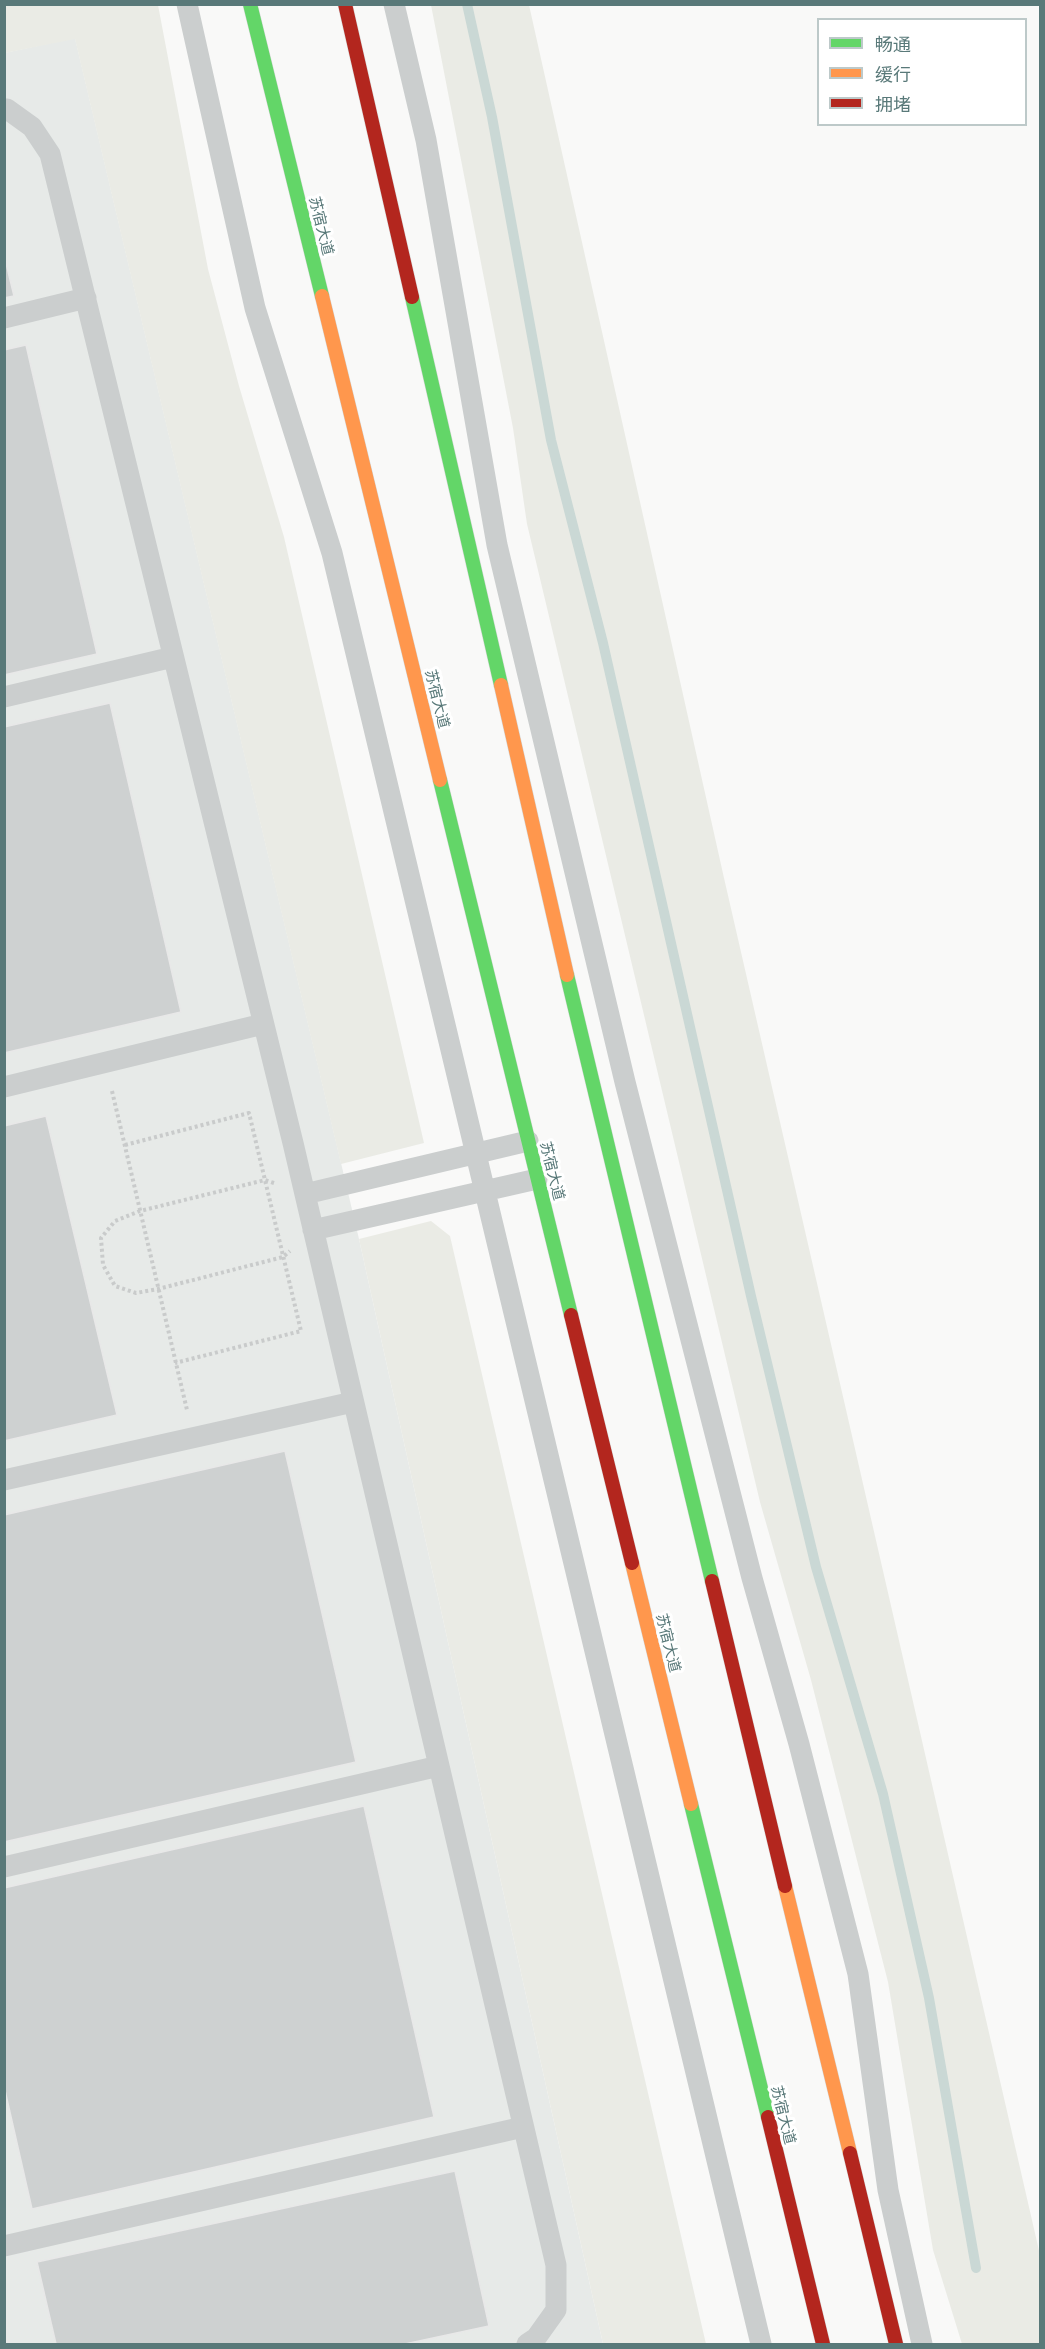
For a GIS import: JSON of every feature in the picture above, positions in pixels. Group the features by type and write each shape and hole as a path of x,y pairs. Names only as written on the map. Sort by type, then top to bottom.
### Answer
{"main road":[{"name":"苏宿大道","path":"250,4 823,2344"},
{"path":"345,4 610,1161 896,2344"}],"lane":[{"path":"187,4 255,308 332,553 761,2344"},
{"path":"394,4 426,140 500,557 625,1082 752,1578 799,1744 858,1974 888,2190 922,2344"},
{"path":"4,109 32,127 50,153 313,1230 556,2265 556,2310 536,2338 526,2344"},
{"path":"4,318 86,298"},
{"path":"4,697 173,657"},
{"path":"4,1087 263,1024"},
{"path":"304,1194 528,1141"},
{"path":"313,1230 537,1179"},
{"path":"4,1480 353,1401"},
{"path":"4,1867 439,1766"},
{"path":"4,2246 523,2127"}],"path":[{"path":"105,1062 193,1437"},
{"path":"125,1145 249,1113 301,1331 175,1363"},
{"path":"304,1194 265,1180 140,1211 115,1221 101,1238 103,1265 115,1286 136,1293 283,1257 313,1230"}],"shaded area":[{"path":"5,4 158,5 208,269 239,386 284,537 424,1143 341,1164 75,39 5,53"},
{"path":"431,5 529,5 724,878 1040,2255 1040,2344 962,2344 933,2250 888,1982 811,1680 760,1502 527,524 513,428"},
{"path":"75,38 359,1239 603,2344 5,2344 4,53"},
{"path":"431,1221 450,1236 706,2344 603,2344 359,1239"}],"building":[{"path":"4,255 14,296 4,298"},
{"path":"26,345 97,654 4,675 4,350"},
{"path":"110,703 181,1012 4,1053 4,727"},
{"path":"46,1116 117,1415 4,1441 4,1126"},
{"path":"285,1451 356,1762 4,1842 4,1515"},
{"path":"364,1806 434,2117 32,2209 4,2086 4,1888"},
{"path":"455,2171 489,2326 405,2344 56,2344 37,2262"}],"waterway":[{"path":"467,4 492,117 551,440 603,643 751,1296 816,1567 883,1794 929,1998 976,2268"}],"traffic: fast":[{"path":"250,4 322,296"},
{"path":"412,297 501,685"},
{"path":"440,780 571,1315"},
{"path":"567,975 712,1581"},
{"path":"691,1804 768,2117"}],"traffic: slow":[{"path":"322,296 440,780"},
{"path":"501,685 567,975"},
{"path":"632,1563 691,1804"},
{"path":"785,1886 850,2153"}],"traffic: jam":[{"path":"345,4 412,297"},
{"path":"571,1315 632,1563"},
{"path":"712,1581 785,1886"},
{"path":"768,2117 823,2344"},
{"path":"850,2153 896,2344"}]}
